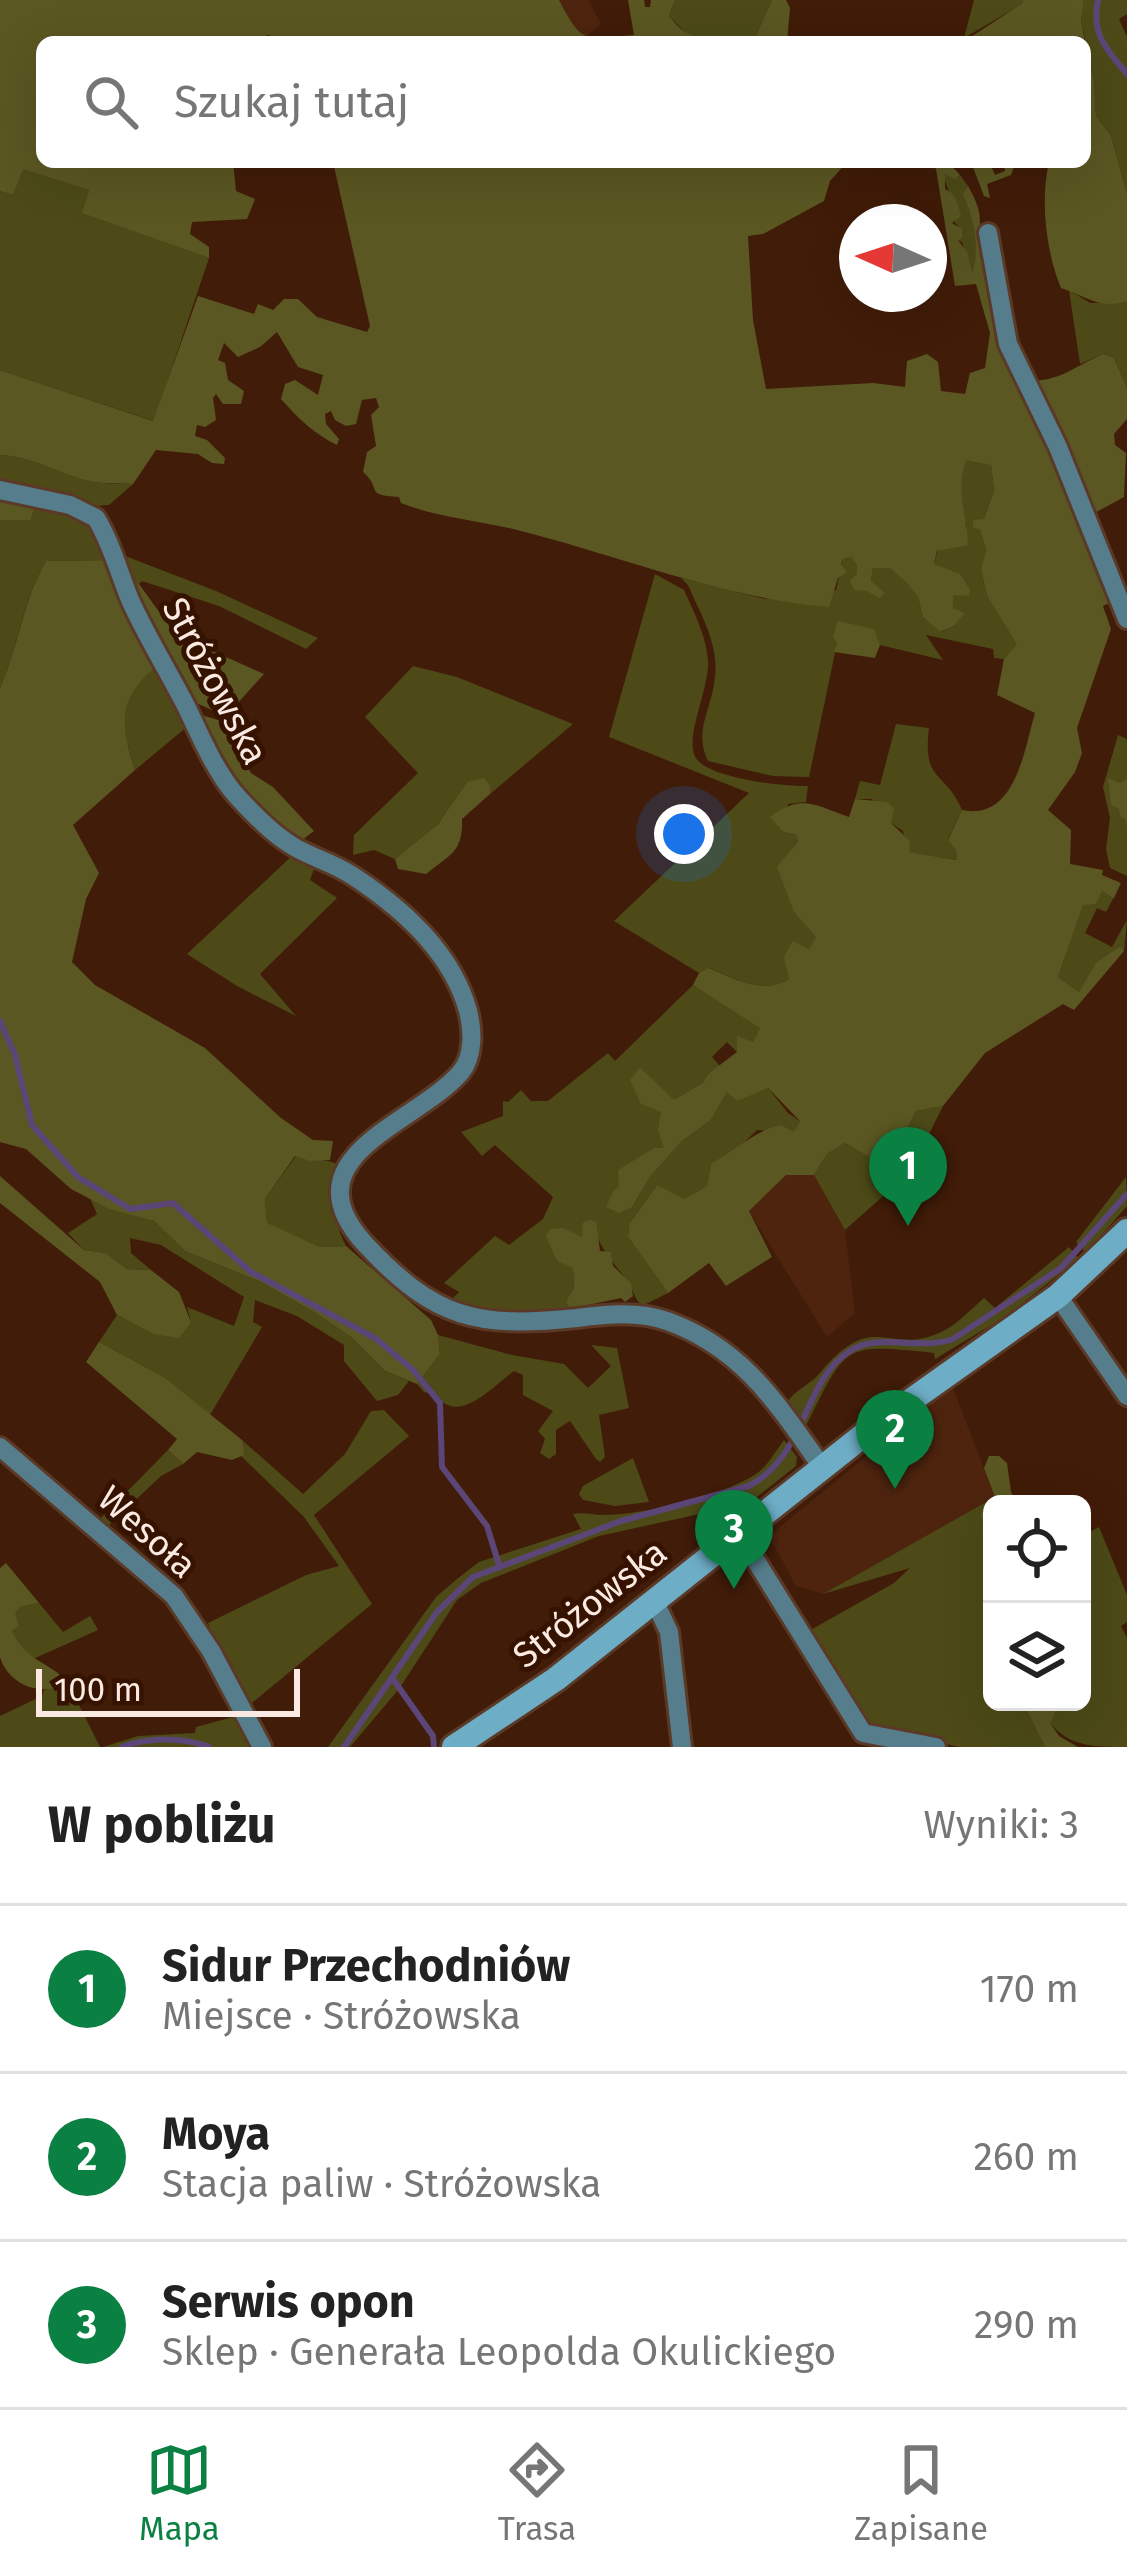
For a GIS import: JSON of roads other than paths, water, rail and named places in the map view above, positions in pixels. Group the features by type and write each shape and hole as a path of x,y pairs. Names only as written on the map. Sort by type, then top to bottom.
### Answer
{"main road":[{"name":"Stróżowska","path":"454,1747 556,1679 822,1467 963,1360 1058,1296 1127,1231"}],"street":[{"path":"988,233 1008,344 1058,447 1127,619"},
{"name":"Stróżowska","path":"0,490 70,505 96,518 131,601 232,790 290,844 350,874 404,914 455,976 469,1012 470,1049 460,1073 376,1132 347,1167 341,1187 346,1223 417,1292 478,1321 515,1324 644,1315 669,1321 730,1354 756,1376 822,1467"},
{"path":"1058,1296 1127,1396"},
{"name":"Wesoła","path":"0,1447 174,1596 211,1651 261,1745"},
{"path":"738,1532 865,1740 936,1747"},
{"path":"654,1600 669,1632 682,1747"}],"waterway":[{"path":"1098,0 1099,32 1127,74"},
{"path":"0,1021 15,1055 32,1125 78,1177 130,1209 173,1203 251,1272 375,1338 412,1369 440,1403 442,1467 487,1526 499,1565"},
{"path":"344,1747 437,1612 473,1577 621,1521 749,1486 783,1456 822,1380 850,1351 873,1343 953,1339 1061,1268 1127,1194"},
{"path":"393,1679 433,1736 434,1747"},
{"path":"122,1747 166,1740 209,1747"}],"place":[{"name":"Sidur Przechodniów","path":"908,1226"},
{"name":"Moya","path":"895,1489"},
{"name":"Serwis opon","path":"734,1589"}]}
